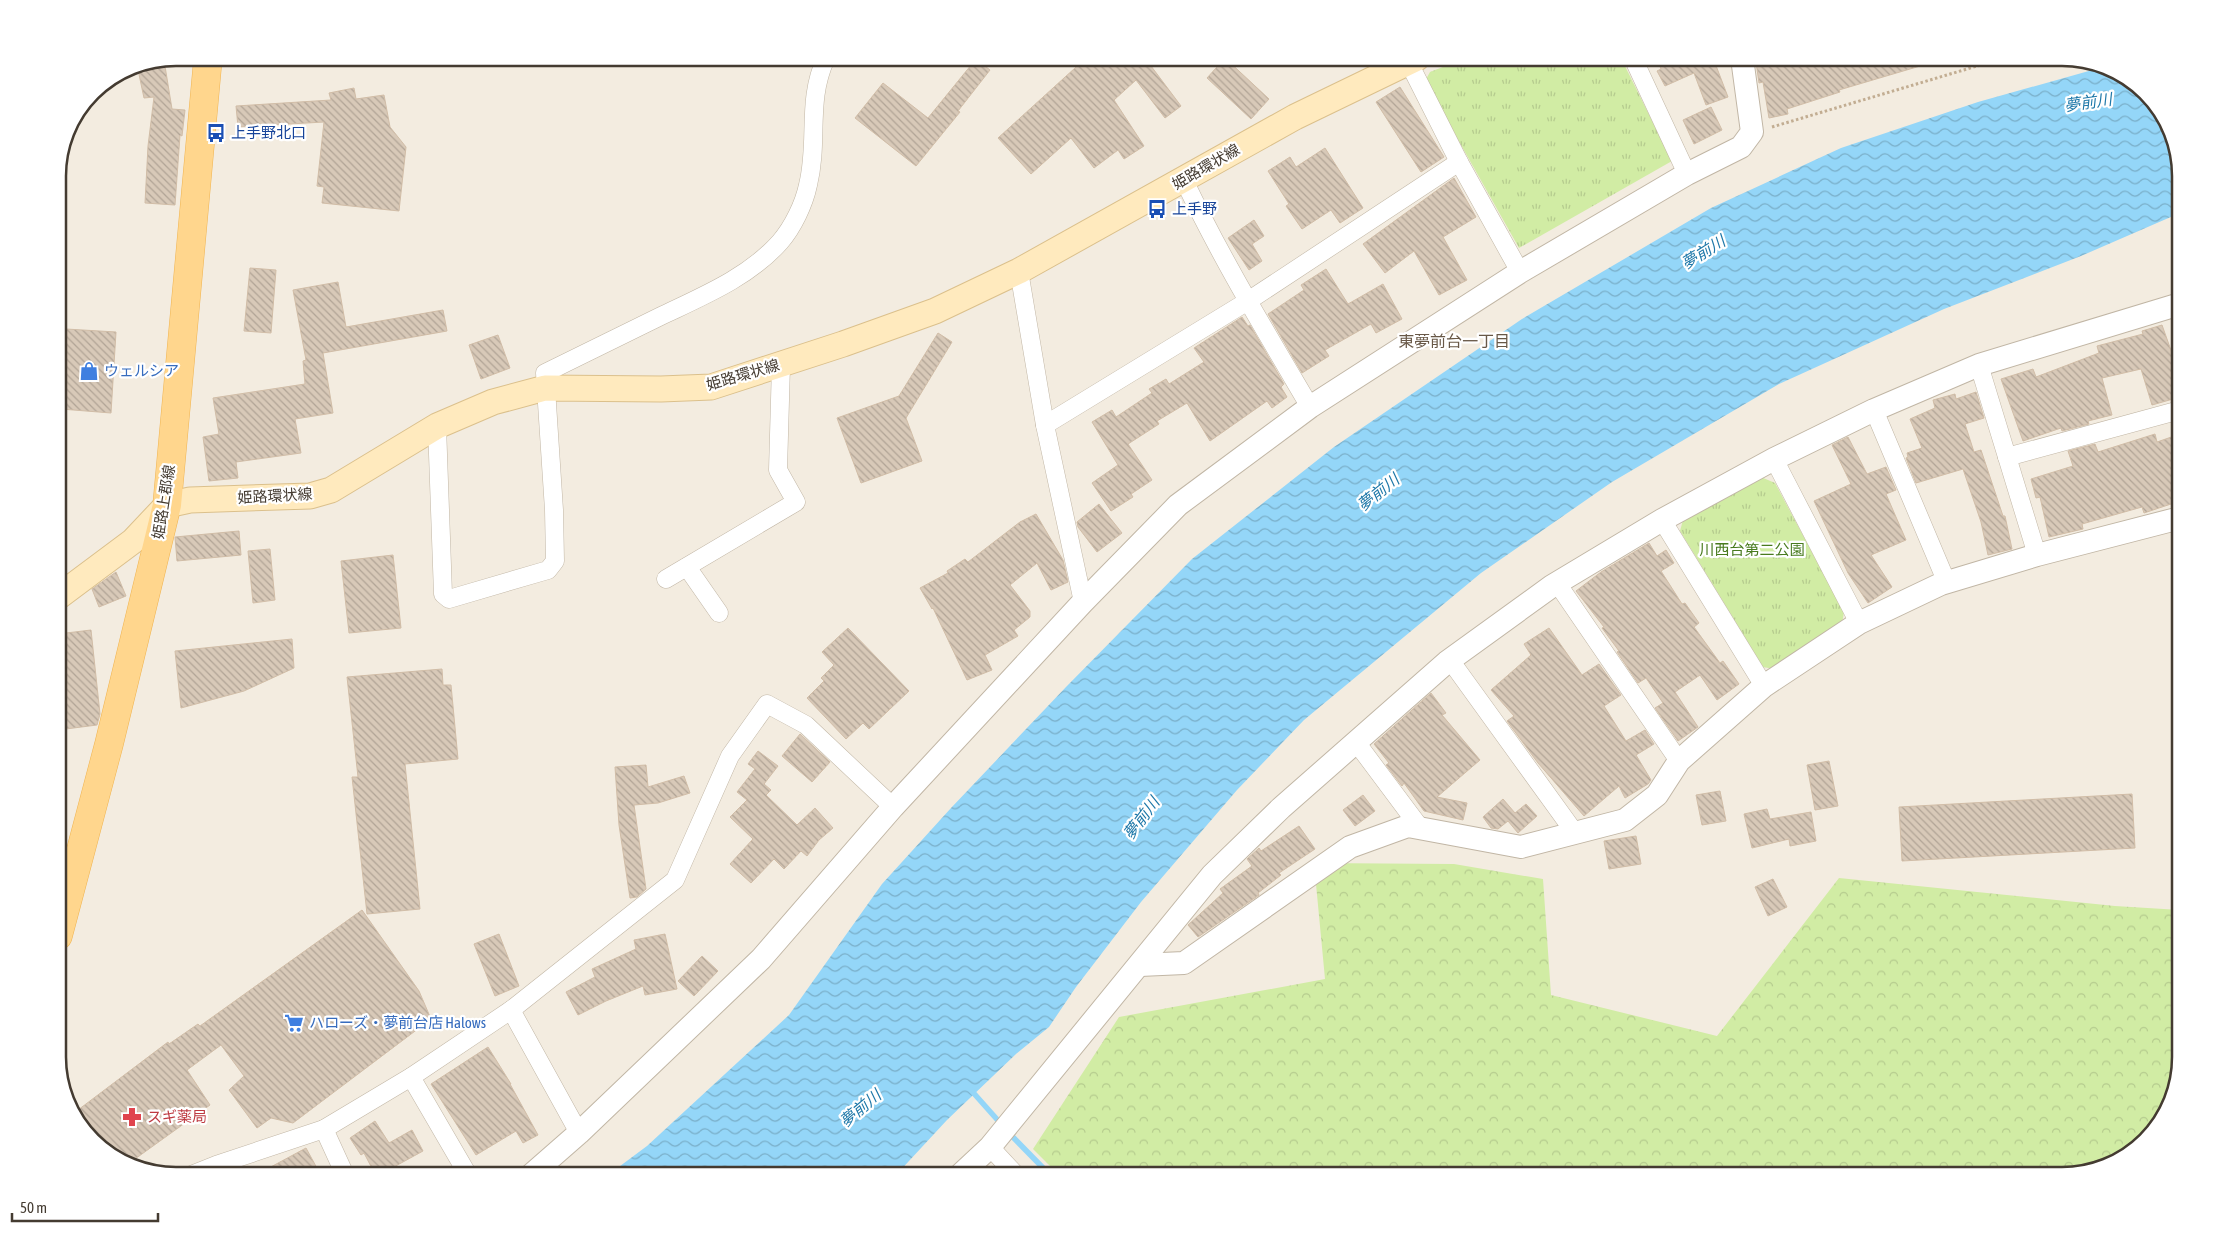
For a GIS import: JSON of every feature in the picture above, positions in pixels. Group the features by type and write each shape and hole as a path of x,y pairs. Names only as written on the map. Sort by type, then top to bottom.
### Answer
{"main road":[{"name":"姫路上郡線","path":"66,906 109,744 167,505 207,66"},
{"name":"姫路環状線","path":"167,505 190,500 310,496 331,490 437,426 493,402 545,388 661,390 711,387 781,365 934,311 1019,270 1295,117 1399,66"},
{"path":"66,591 133,541 167,505"}],"street":[{"path":"437,426 444,594 449,599 548,570 555,561 554,510 545,373 710,292 756,265 781,241 797,216 808,186 813,154 813,106 818,75 822,66"},
{"path":"1416,66 1459,162 1520,272"},
{"path":"1638,66 1687,174"},
{"path":"541,1167 761,959 893,807 1083,602 1178,505 1310,407 1520,272 1687,174 1741,147 1752,132 1743,66"},
{"path":"1045,425 1248,301 1459,162"},
{"path":"1184,180 1203,220 1310,407"},
{"path":"1019,270 1045,425 1083,602"},
{"path":"969,1167 990,1146 1212,875 1281,808 1450,660 1557,583 1662,520 1774,459 1874,410 1979,364 2172,306"},
{"path":"1979,364 2037,555"},
{"path":"666,580 796,502 778,470 781,365"},
{"path":"1874,410 1947,582"},
{"path":"2007,457 2172,412"},
{"path":"1774,459 1859,623"},
{"path":"1662,520 1764,686"},
{"path":"1140,965 1184,963 1350,846 1408,826 1521,848 1624,820 1657,795 1679,761 1764,686 1859,623 1947,582 2037,555 2172,520"},
{"path":"687,567 719,613"},
{"path":"1557,583 1679,761"},
{"path":"1450,660 1575,833"},
{"path":"226,1167 324,1129 411,1077 511,1010 675,880 730,756 767,704 806,725 893,807"},
{"path":"1356,742 1421,828"},
{"path":"511,1010 579,1133"},
{"path":"411,1077 463,1167"},
{"path":"324,1129 341,1167"},
{"path":"990,1146 1008,1167"}],"path":[{"path":"1752,132 1977,66"}],"green space":[{"path":"1445,66 1625,66 1672,161 1519,248 1425,81 1430,72"},
{"name":"川西台第二公園","path":"1761,477 1775,483 1844,612 1842,624 1774,669 1763,667 1680,531 1683,520"},
{"path":"1314,863 1454,864 1543,879 1551,995 1717,1036 1839,878 2115,906 2172,910 2171,1071 2163,1099 2153,1118 2134,1139 2123,1148 2104,1158 2076,1166 2062,1167 1051,1167 1033,1149 1119,1017 1325,979"}],"water":[{"name":"夢前川","path":"2091,70 2123,85 2153,115 2166,141 2172,169 2172,216 2081,256 1944,309 1779,384 1612,482 1481,573 1304,720 1237,790 1141,902 1076,987 1049,1027 1016,1054 947,1120 903,1167 619,1167 647,1146 789,1015 882,884 1066,687 1192,559 1334,447 1522,319 1711,208 1841,148 1978,102"}],"building":[{"path":"970,66 985,66 990,70 958,111 960,112 916,166 855,118 883,83 928,118"},
{"path":"1077,66 1151,66 1181,106 1165,118 1136,80 1114,100 1144,146 1124,159 1118,150 1094,168 1071,138 1031,174 998,138"},
{"path":"1218,66 1234,66 1269,99 1251,119 1207,78"},
{"path":"1660,66 1716,66 1728,97 1706,105 1694,73 1665,86 1657,71 1661,69"},
{"path":"1757,66 1920,66 1839,90 1840,92 1787,109 1788,114 1769,118 1763,82 1759,83"},
{"path":"165,67 172,109 185,110 182,136 180,135 175,205 145,203 148,146 154,97 144,98 139,73"},
{"path":"1400,87 1444,157 1421,172 1376,102"},
{"path":"354,88 356,99 384,95 390,127 406,147 399,211 322,203 324,187 317,186 324,122 238,127 236,106 331,100 329,93"},
{"path":"1711,107 1722,130 1694,144 1683,120"},
{"path":"1325,148 1363,208 1340,223 1331,210 1302,229 1286,206 1289,204 1268,171 1290,157 1296,167"},
{"path":"1454,178 1476,217 1443,237 1467,280 1439,295 1414,251 1385,273 1363,244"},
{"path":"1254,220 1264,236 1252,244 1262,261 1249,270 1228,238"},
{"path":"250,268 276,270 271,333 244,331"},
{"path":"1326,269 1348,304 1383,284 1402,319 1376,333 1371,324 1325,350 1329,356 1302,373 1268,314 1304,290 1301,285"},
{"path":"338,282 346,327 443,310 447,331 323,353 333,413 295,419 301,453 236,462 238,478 209,481 203,437 219,434 213,398 305,384 303,361 306,360 293,290"},
{"path":"1242,317 1248,326 1250,325 1284,384 1281,387 1287,397 1272,408 1267,401 1210,441 1187,403 1157,421 1159,424 1128,444 1152,480 1131,494 1133,497 1111,511 1092,483 1118,465 1092,422 1112,410 1116,417 1152,393 1149,389 1166,379 1169,384 1204,362 1194,348"},
{"path":"2162,325 2172,353 2172,399 2152,405 2141,369 2102,378 2112,415 2088,421 2089,424 2062,431 2061,428 2023,441 2001,379 2033,369 2036,377 2099,353 2097,346 2143,334 2142,331"},
{"name":"ウェルシア","path":"66,329 116,332 111,413 66,409"},
{"path":"938,333 952,342 906,418 922,461 861,483 837,418 899,396"},
{"path":"498,335 510,368 481,379 469,345"},
{"path":"1976,392 1984,418 1965,424 1974,452 1981,450 2003,516 2005,516 2012,549 1988,555 1981,522 1963,469 1916,483 1906,458 1908,457 1907,453 1922,448 1910,419 1935,408 1933,400 1955,394 1956,399"},
{"path":"2155,434 2157,442 2172,437 2172,504 2144,513 2142,507 2082,524 2083,529 2049,537 2040,497 2036,498 2031,479 2073,466 2068,451 2095,444 2098,452"},
{"path":"1848,437 1867,474 1886,467 1896,490 1886,494 1906,540 1871,555 1892,587 1868,603 1848,573 1814,501 1851,484 1832,445"},
{"path":"1099,504 1122,533 1097,552 1078,527 1077,522"},
{"path":"1036,514 1063,560 1068,582 1051,590 1037,563 1010,585 1030,611 1030,617 1014,630 1018,636 985,655 992,670 967,680 933,608 920,588 948,573 947,571 965,559 968,562 1020,522"},
{"path":"239,531 241,555 177,561 175,537"},
{"path":"1649,543 1657,556 1666,550 1674,563 1661,571 1682,604 1685,603 1699,623 1694,627 1720,663 1723,661 1739,684 1717,700 1700,675 1675,692 1698,727 1678,741 1655,708 1663,703 1646,678 1638,683 1617,652 1619,651 1602,628 1604,627 1576,591 1601,572"},
{"path":"270,549 275,600 253,603 248,551"},
{"path":"393,555 401,628 349,633 341,561"},
{"path":"116,572 126,596 99,607 92,589"},
{"path":"848,628 909,691 869,729 863,723 846,739 807,698 824,681 821,678 834,665 822,652"},
{"path":"1549,628 1582,675 1599,664 1621,695 1604,706 1626,741 1645,730 1654,744 1636,755 1651,780 1648,784 1625,798 1619,786 1584,816 1538,763 1507,721 1514,716 1491,690 1531,655 1524,644"},
{"path":"91,630 100,714 97,725 66,729 66,633"},
{"path":"292,639 294,668 244,691 181,708 175,651"},
{"path":"442,669 443,685 451,685 458,759 405,764 420,909 367,914 352,777 358,777 347,677"},
{"path":"1431,693 1446,713 1442,715 1480,760 1437,797 1467,803 1463,820 1424,811 1404,783 1402,786 1386,765 1389,763 1374,744"},
{"path":"800,734 830,762 812,782 782,756"},
{"path":"758,751 778,766 764,784 771,790 766,795 797,825 815,808 833,828 819,840 807,856 801,851 784,869 774,859 751,883 730,864 753,839 730,817 747,800 737,792 755,769 748,764"},
{"path":"1829,761 1838,806 1815,810 1807,765"},
{"path":"646,765 648,787 684,776 690,793 658,803 634,805 646,889 637,897 630,898 619,825 615,767"},
{"path":"1720,791 1726,821 1702,825 1696,795"},
{"path":"2132,794 2135,848 1902,861 1899,807"},
{"path":"1363,795 1375,811 1355,826 1343,810"},
{"path":"1503,799 1515,813 1526,804 1537,816 1518,833 1508,821 1498,829 1491,828 1483,817"},
{"path":"1767,809 1770,819 1811,812 1816,841 1790,846 1789,839 1752,848 1744,814"},
{"path":"1299,826 1315,849 1279,873 1281,875 1258,893 1259,895 1198,937 1188,925 1223,893 1220,889 1252,866 1247,859 1259,848 1261,851"},
{"path":"1636,836 1641,864 1609,869 1604,841"},
{"path":"1773,879 1787,907 1768,916 1755,887"},
{"path":"362,910 419,991 431,1019 293,1123 271,1118 257,1128 229,1090 244,1076 221,1045 187,1070 210,1105 136,1159 115,1148 94,1129 80,1109 168,1042 169,1044 198,1024 200,1026"},
{"path":"499,934 519,986 495,996 474,944"},
{"path":"665,934 677,989 645,995 643,986 578,1015 566,992 595,977 592,969 636,949 634,940"},
{"path":"702,956 718,971 694,996 678,981"},
{"path":"488,1047 511,1084 538,1135 523,1143 516,1131 476,1155 431,1084"},
{"path":"375,1121 389,1143 412,1130 423,1151 394,1167 371,1167 364,1153 361,1155 350,1138"},
{"path":"306,1148 316,1167 271,1167"}],"waterway":[{"path":"970,1089 1002,1125"},
{"path":"1008,1132 1042,1167"}],"place":[{"name":"上手野北口","path":"216,133"},
{"name":"上手野","path":"1157,209"},
{"name":"ウェルシア","path":"89,371"},
{"name":"ハローズ・夢前台店 Halows","path":"294,1023"},
{"name":"スギ薬局","path":"132,1117"}],"district":[{"name":"東夢前台一丁目","path":"1454,341"}]}
